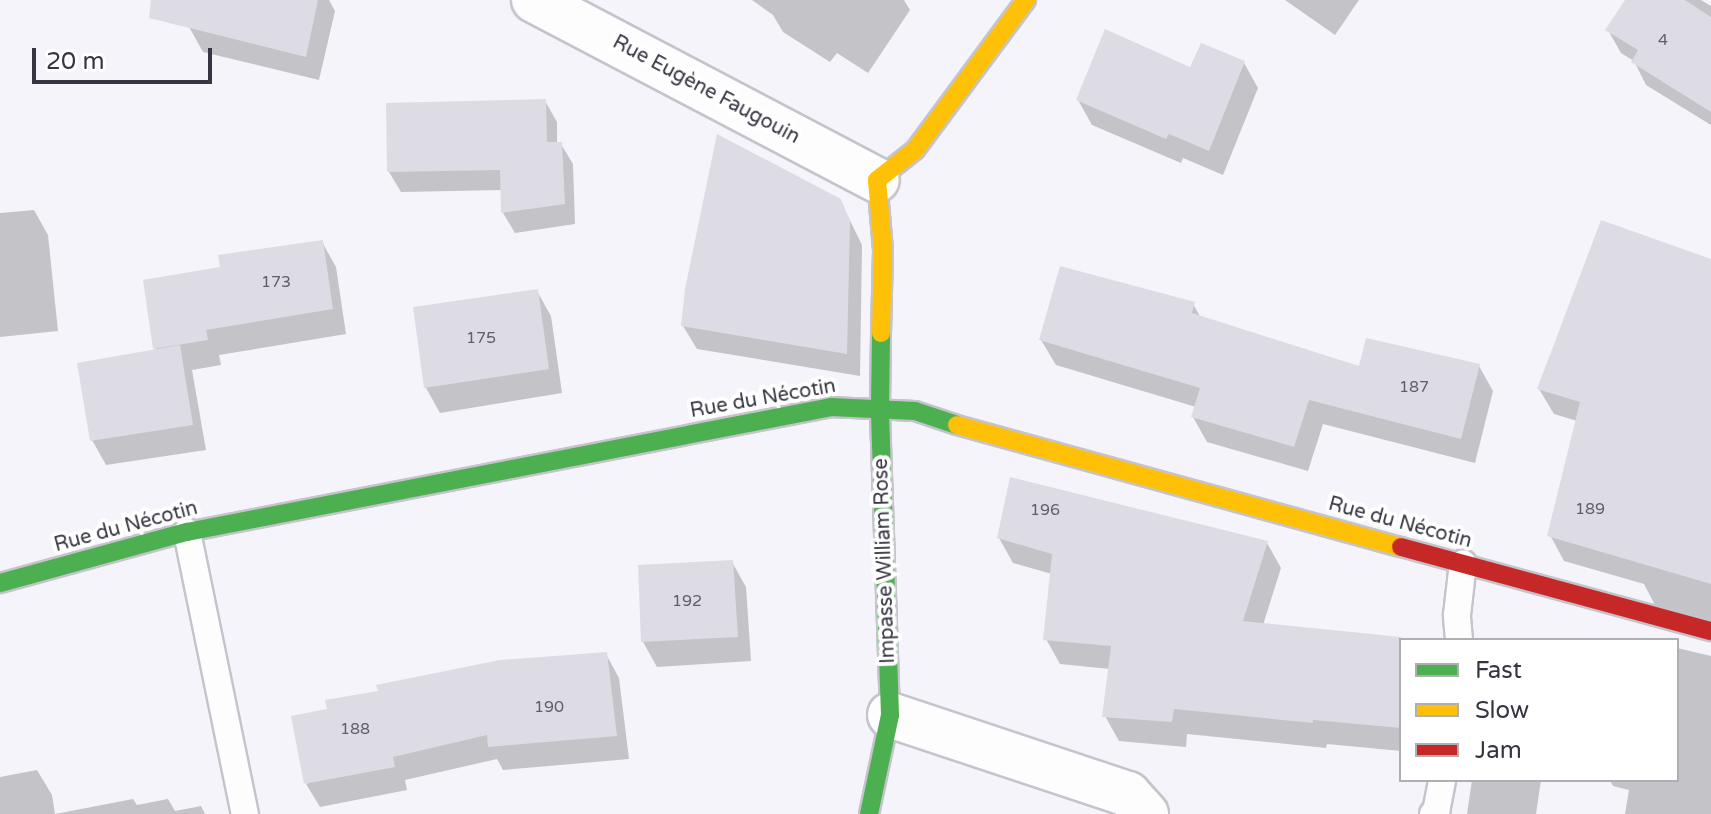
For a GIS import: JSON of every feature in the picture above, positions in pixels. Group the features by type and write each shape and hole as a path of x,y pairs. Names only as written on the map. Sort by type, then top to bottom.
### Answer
{"street":[{"name":"Rue Eugène Faugouin","path":"534,0 877,180"},
{"path":"877,180 915,150 1026,0"},
{"name":"Impasse William Rose","path":"869,814 890,715 880,407 883,250 877,180"},
{"name":"Rue du Nécotin","path":"0,583 187,532 831,407 880,407 915,411 1711,631"},
{"path":"890,715 1128,794 1146,814"}],"lane":[{"path":"187,532 245,814"},
{"path":"1459,638 1457,615 1463,563"},
{"path":"1433,814 1441,782"}],"building":[{"path":"151,0 318,0 306,57 149,18"},
{"path":"1625,0 1685,0 1711,17 1711,112 1631,62 1638,50 1605,30"},
{"path":"1105,29 1190,67 1201,43 1245,61 1209,151 1169,134 1166,139 1076,100"},
{"path":"546,99 547,142 562,142 565,204 501,213 500,170 387,172 386,103"},
{"path":"717,134 841,199 850,221 847,354 681,326 685,289"},
{"path":"1601,220 1711,259 1711,584 1547,536 1580,402 1537,389"},
{"path":"323,240 333,309 206,330 208,340 153,349 143,280 220,267 218,255"},
{"path":"1060,266 1195,302 1192,313 1359,366 1366,338 1480,364 1461,439 1309,400 1294,447 1191,417 1200,388 1039,340"},
{"path":"538,289 549,369 424,388 413,307"},
{"path":"180,345 193,425 90,441 77,363"},
{"path":"1010,477 1268,541 1243,621 1401,637 1399,728 1174,709 1172,722 1102,717 1111,646 1043,640 1052,554 997,538"},
{"path":"733,560 738,637 641,642 638,565"},
{"path":"607,652 617,736 488,747 487,735 393,757 395,767 304,784 291,716 327,709 325,700 378,691 376,685 500,660"}],"traffic: fast":[{"path":"869,814 890,715 880,407 881,333"},
{"path":"0,583 187,532 831,407 915,411 957,425"}],"traffic: slow":[{"path":"881,333 883,250 877,180 915,150 1026,0"},
{"path":"957,425 1401,547"}],"traffic: jam":[{"path":"1401,547 1711,631"}]}
